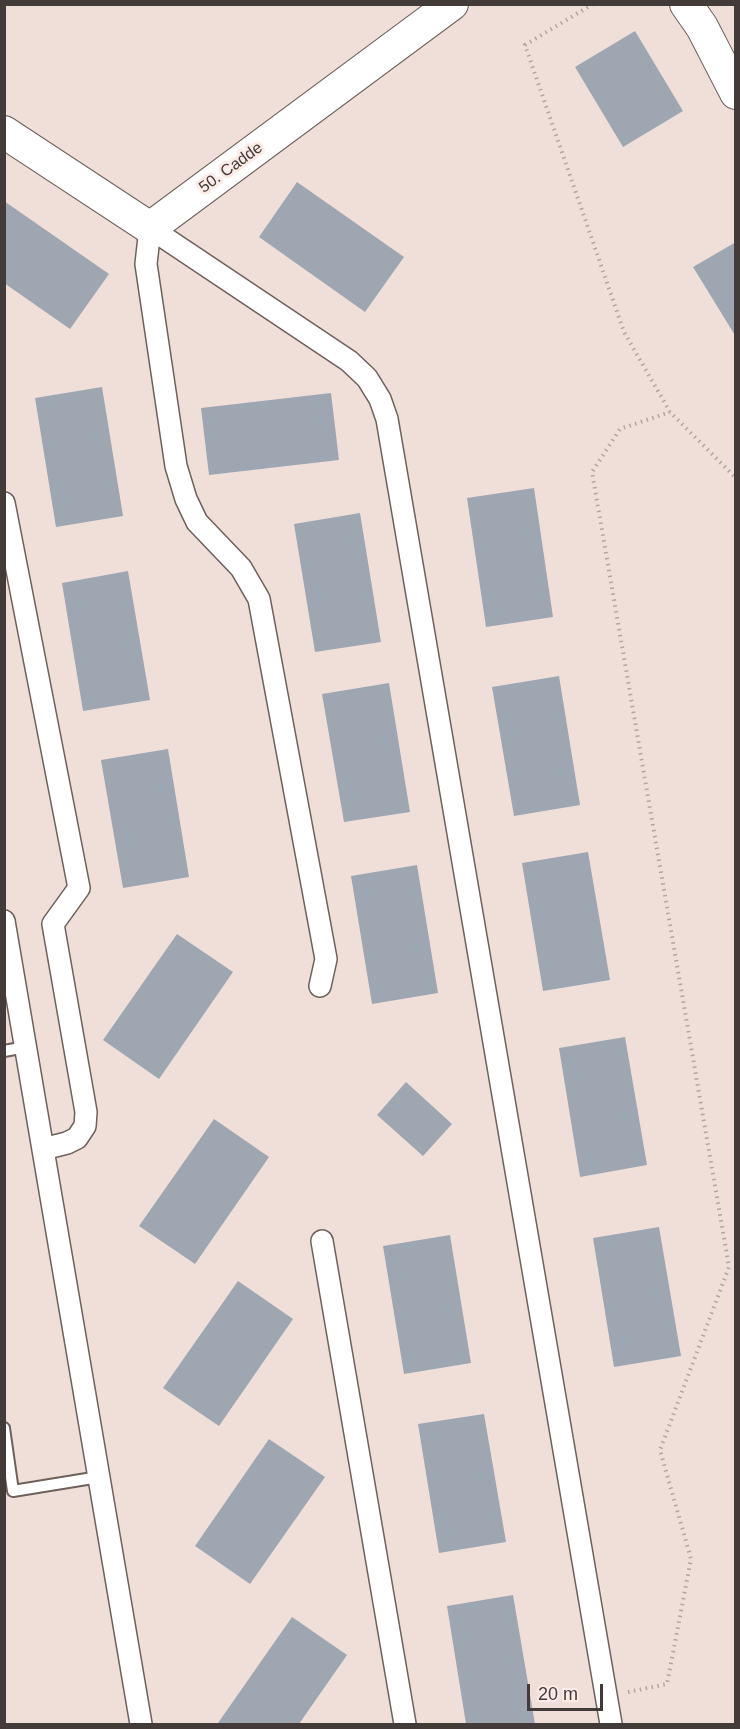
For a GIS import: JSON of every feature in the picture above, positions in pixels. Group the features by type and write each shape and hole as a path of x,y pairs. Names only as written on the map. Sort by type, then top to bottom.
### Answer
{"street":[{"name":"50. Cadde","path":"150,228 452,4"},
{"path":"698,12 735,93"},
{"path":"4,132 349,361 367,378 380,399 387,419 611,1725"},
{"path":"150,228 146,264 176,466 186,499 197,522 241,568 259,599 326,959 320,986"},
{"path":"4,503 79,888 53,924 86,1112 85,1126 77,1138 68,1143 43,1149"},
{"path":"4,921 141,1725"},
{"path":"322,1241 405,1725"}],"lane":[{"path":"4,1051 26,1047"},
{"path":"4,1428 13,1491 99,1477"}],"path":[{"path":"593,4 525,45 624,332 670,412 735,478"},
{"path":"606,1696 667,1684 691,1559 660,1450 729,1267 592,472 620,429 670,412"}],"building":[{"path":"635,31 683,111 623,147 575,67"},
{"path":"297,182 404,257 365,312 259,237"},
{"path":"4,201 109,274 70,329 4,283"},
{"path":"736,242 736,337 693,267"},
{"path":"102,387 123,516 56,527 35,398"},
{"path":"331,393 339,460 209,475 201,408"},
{"path":"534,488 553,617 486,627 467,498"},
{"path":"360,513 381,642 315,652 294,524"},
{"path":"128,571 150,700 83,711 62,583"},
{"path":"559,676 580,805 514,816 492,687"},
{"path":"389,683 410,812 344,822 322,694"},
{"path":"168,749 189,877 123,888 101,760"},
{"path":"588,852 610,980 543,991 522,863"},
{"path":"417,865 438,993 372,1004 351,876"},
{"path":"177,934 233,972 159,1079 103,1040"},
{"path":"625,1037 647,1165 580,1177 559,1048"},
{"path":"406,1082 452,1124 423,1156 377,1115"},
{"path":"214,1119 269,1157 195,1264 139,1226"},
{"path":"659,1227 681,1356 614,1367 593,1238"},
{"path":"450,1235 471,1363 404,1374 383,1246"},
{"path":"238,1281 293,1319 219,1426 163,1388"},
{"path":"484,1414 506,1542 439,1553 418,1424"},
{"path":"269,1439 325,1477 250,1584 195,1546"},
{"path":"513,1595 535,1724 466,1724 447,1606"},
{"path":"292,1617 347,1655 299,1724 219,1724 218,1723"}]}
